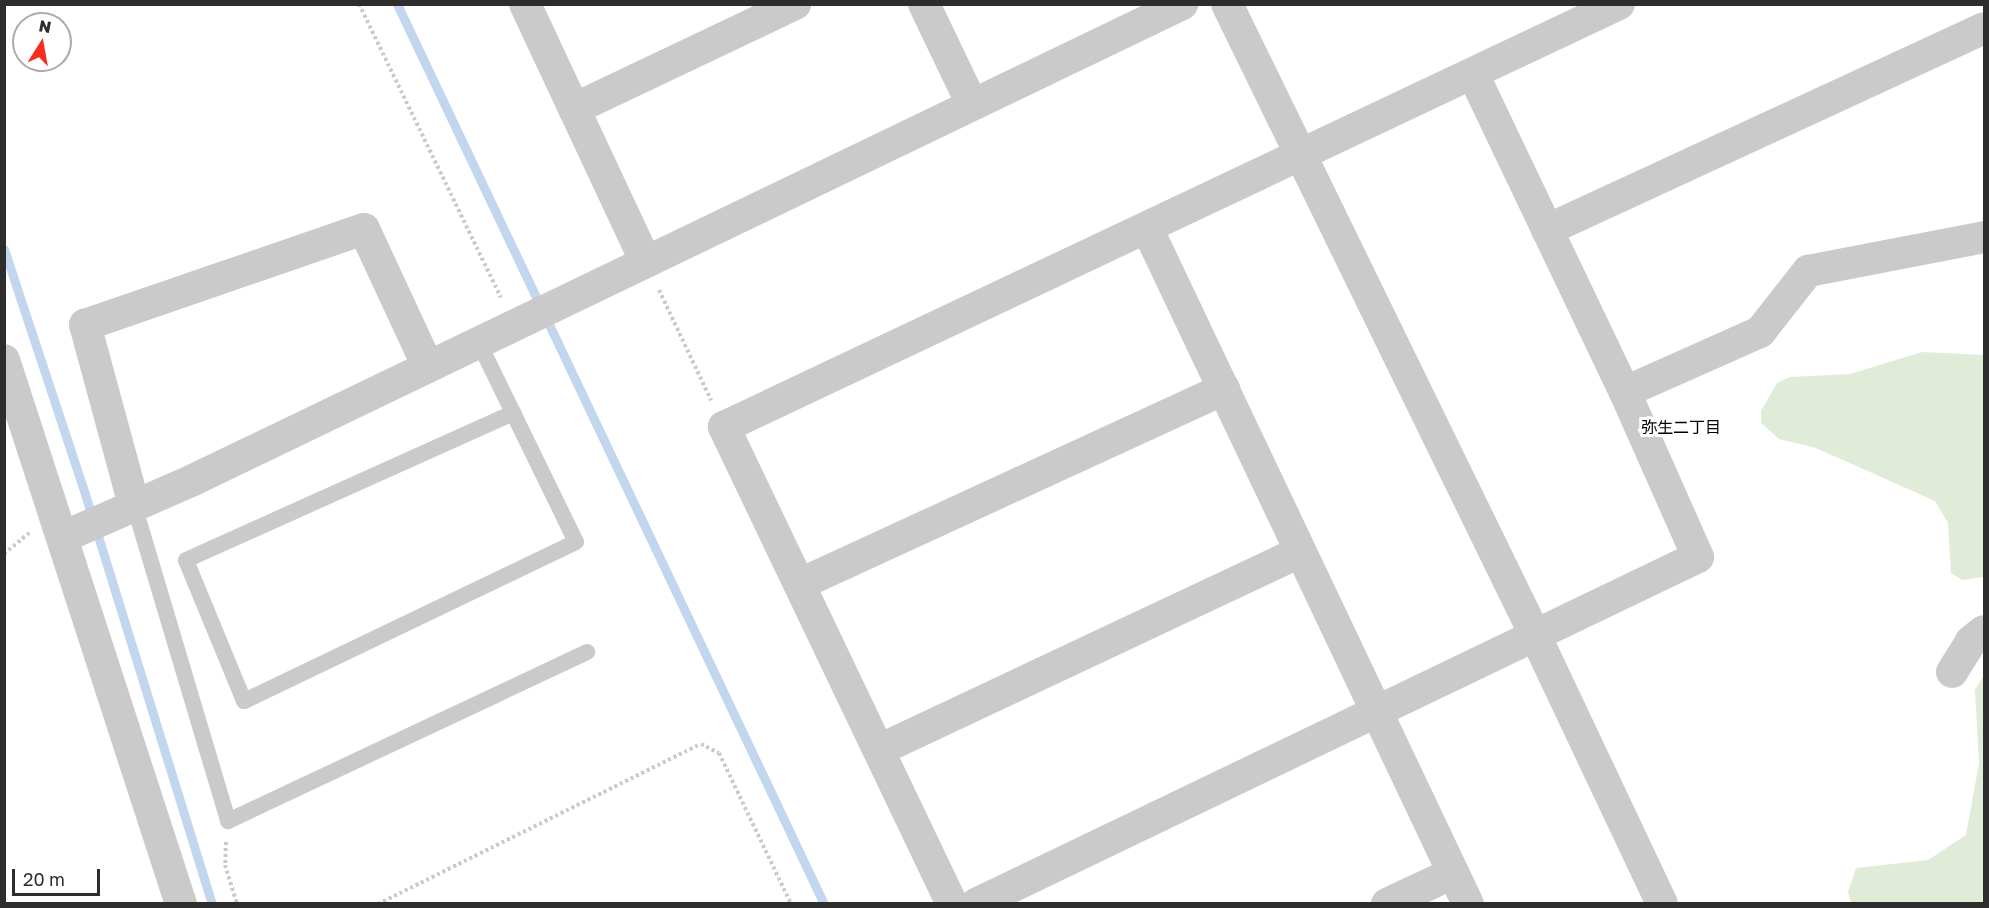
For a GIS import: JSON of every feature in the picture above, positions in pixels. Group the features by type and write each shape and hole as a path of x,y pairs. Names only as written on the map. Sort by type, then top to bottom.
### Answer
{"street":[{"path":"525,4 646,262"},
{"path":"574,110 795,4"},
{"path":"924,4 972,104"},
{"path":"63,537 191,481 1182,4"},
{"path":"1227,4 1535,634 1662,903"},
{"path":"952,903 724,427 1619,4"},
{"path":"1547,230 1984,28"},
{"path":"976,903 1698,557 1625,392 1473,74"},
{"path":"1147,228 1468,903"},
{"path":"134,505 85,325 364,229 428,367"},
{"path":"1625,392 1760,333 1808,271 1984,237"},
{"path":"4,360 181,903"},
{"path":"800,584 1224,390"},
{"path":"879,750 1300,552"},
{"path":"1952,672 1971,641 1984,632"},
{"path":"1387,903 1453,873"}],"lane":[{"path":"479,343 576,542 244,701 186,560 513,413"},
{"path":"134,505 228,820 588,652"}],"path":[{"path":"359,4 514,326"},
{"path":"646,262 724,427"},
{"path":"378,903 701,744 719,753 790,903"},
{"path":"228,820 225,865 237,903"}],"green space":[{"path":"1922,352 1984,355 1984,577 1962,580 1951,573 1948,523 1935,501 1816,448 1779,439 1761,423 1761,411 1777,383 1790,377 1850,374"},
{"path":"1984,675 1984,903 1851,903 1848,892 1856,868 1928,860 1966,835 1979,763 1975,690"}],"waterway":[{"path":"397,4 824,904"},
{"path":"4,249 85,494 212,904"}],"district":[{"name":"弥生二丁目","path":"1681,427"}]}
